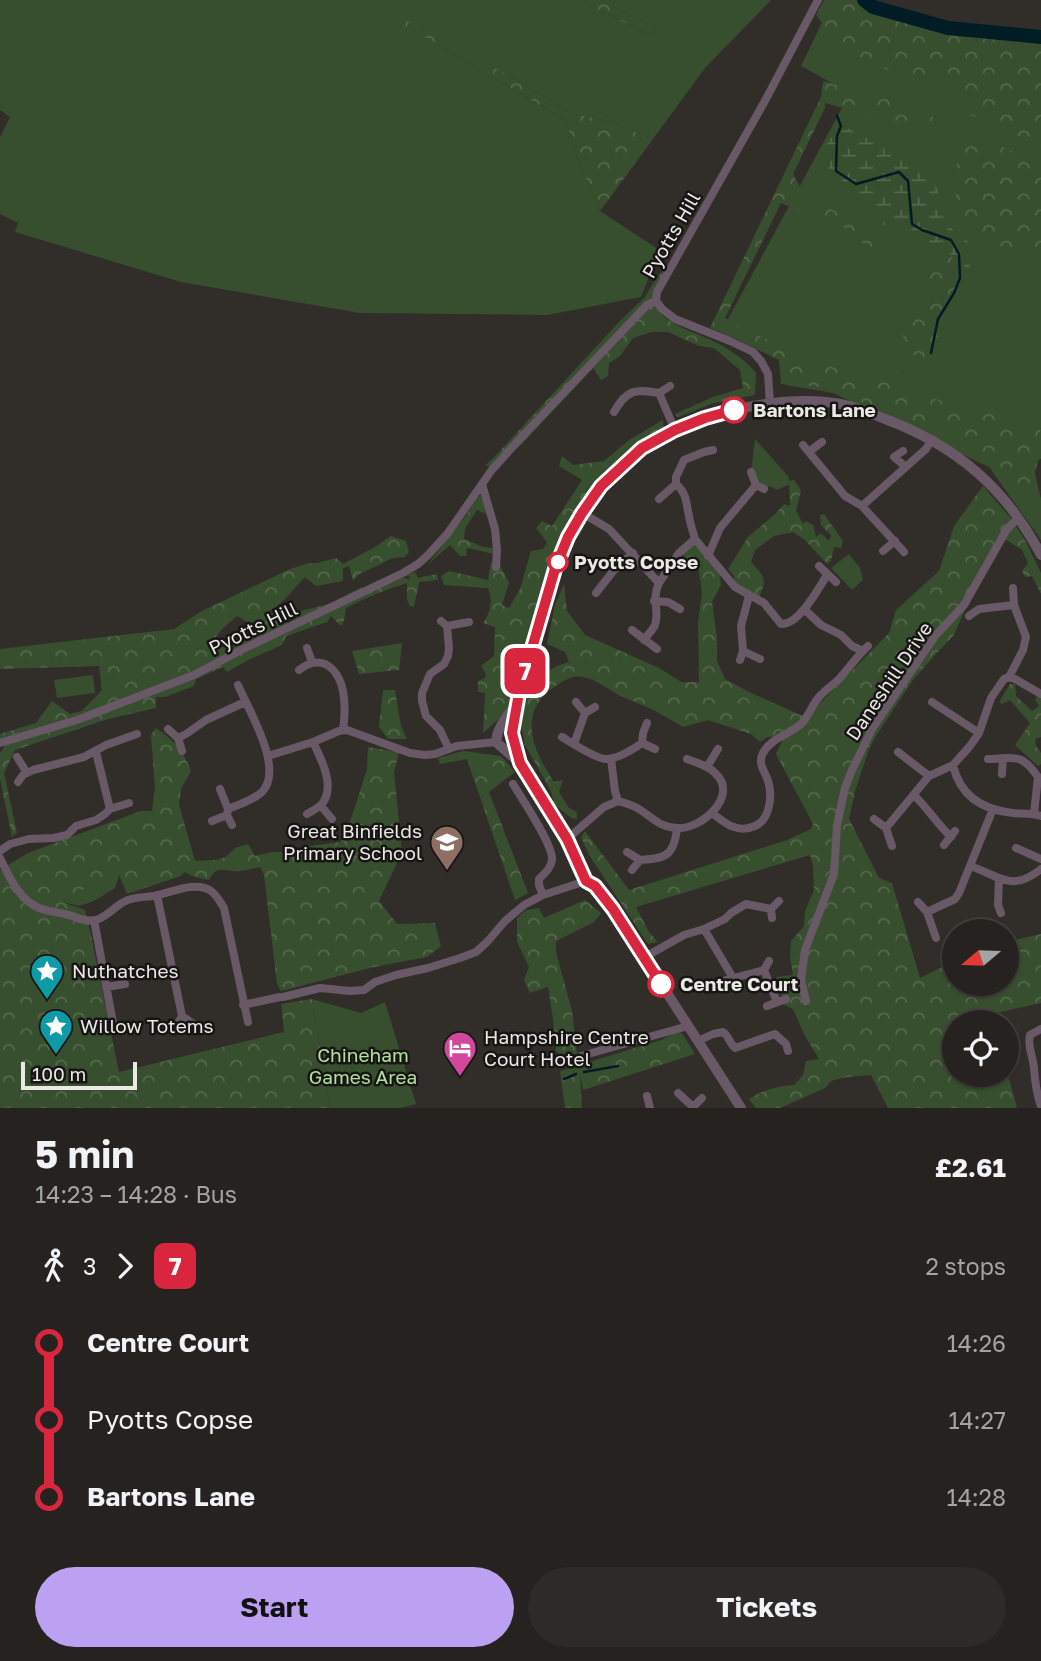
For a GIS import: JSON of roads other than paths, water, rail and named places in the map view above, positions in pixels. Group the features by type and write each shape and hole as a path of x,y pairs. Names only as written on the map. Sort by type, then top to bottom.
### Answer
{"street":[{"name":"Pyotts Hill","path":"0,743 78,720 194,675 418,564 448,533 482,484 516,443 647,305 656,300 657,292 766,99 818,0"},
{"path":"656,300 662,309 675,319 753,352 768,374 770,404"},
{"path":"614,412 620,401 635,390 659,393 670,386"},
{"path":"659,393 675,430"},
{"path":"498,739 509,747 513,737 517,701 555,569 568,537 582,513 601,486 642,448 675,430 724,413 770,404 822,402 850,406 900,424 932,439 989,482 1018,518 1041,555"},
{"path":"862,506 926,449 932,439"},
{"path":"822,442 807,448 845,496 862,506 904,552"},
{"path":"659,499 676,484 676,477 684,460 713,450"},
{"path":"903,450 894,457 906,467"},
{"path":"708,556 720,528 760,487 751,472"},
{"path":"482,484 495,529 496,567"},
{"path":"676,484 685,496 695,539 735,587 764,603 781,624 790,623 804,609 827,575"},
{"path":"582,513 609,529 659,583"},
{"name":"Daneshill Drive","path":"806,1000 801,980 805,950 834,874 837,825 852,770 872,729 935,636 964,605 1007,529 1018,518"},
{"path":"644,640 655,626 655,590 679,553 695,539"},
{"path":"883,551 895,541"},
{"path":"596,593 614,570 633,553"},
{"path":"819,566 836,583"},
{"path":"886,828 929,776 953,765 970,746 979,733 992,698 1004,679 1009,677 1023,650 1026,637 1014,604 1013,588"},
{"path":"740,660 743,651 741,626 749,596"},
{"path":"654,601 668,602 680,608"},
{"path":"969,602 979,610"},
{"path":"969,616 979,610 1014,604"},
{"path":"712,813 732,828 753,827 764,820 769,808 769,787 762,769 764,751 805,720 821,695 865,649 852,646 841,635 821,625 804,609"},
{"path":"449,750 440,730 426,716 422,693 430,674 444,664 448,656 444,624 469,622"},
{"path":"632,630 657,649"},
{"path":"307,648 312,662"},
{"path":"743,651 760,659"},
{"path":"299,670 312,662 320,662 335,671 344,705 343,730"},
{"path":"1009,677 1041,694"},
{"path":"212,821 264,790 267,784 268,756 259,727 238,685"},
{"path":"498,739 517,701"},
{"path":"178,738 206,720 245,702"},
{"path":"576,702 584,713"},
{"path":"932,702 952,711 979,733"},
{"path":"574,744 584,713 595,707"},
{"path":"642,743 647,723"},
{"path":"168,729 178,738 182,751"},
{"path":"268,756 343,730 410,753 435,754 457,746 484,744 498,739 507,730 513,737 520,763"},
{"path":"18,782 27,773 69,762 137,734"},
{"path":"562,737 603,760 611,759 642,743"},
{"path":"498,739 520,763 567,839 586,881 595,886 613,909 741,1108"},
{"path":"307,814 321,806 327,777 313,742"},
{"path":"642,743 655,749"},
{"path":"706,767 718,750"},
{"path":"96,752 110,810"},
{"path":"898,752 929,776"},
{"path":"17,757 27,773"},
{"path":"1002,774 1003,758"},
{"path":"953,765 958,780 977,803 1011,813 1038,815 1040,778 1031,766 1017,758 988,759"},
{"path":"611,759 618,801"},
{"path":"567,839 604,807 618,801 639,809 657,823 677,828 693,826 704,820 719,802 723,791 722,782 706,767 687,759"},
{"path":"513,784 551,849 550,867 539,878 543,895"},
{"path":"220,789 232,825"},
{"path":"914,795 934,821 953,834 944,845"},
{"path":"0,851 19,841 67,835 76,826 96,820 110,810 129,803"},
{"path":"321,806 332,819"},
{"path":"769,808 781,809"},
{"path":"927,912 955,899 959,893 993,809"},
{"path":"874,820 886,828 892,846"},
{"path":"627,852 639,860 661,858 673,849 677,828"},
{"path":"1016,848 1041,859"},
{"path":"0,858 20,893 33,905 84,920 94,920 106,915 130,898 200,887 210,889 223,908 248,1022"},
{"path":"632,870 639,860"},
{"path":"970,866 999,879 1022,881 1041,869"},
{"path":"999,879 998,905 1001,912"},
{"path":"243,1005 320,988 350,991 364,989 396,975 460,958 476,952 524,905 543,895 586,881"},
{"path":"157,895 182,1016 195,1025"},
{"path":"643,958 684,935 725,919 746,904 771,914 779,901"},
{"path":"918,902 927,912 936,938"},
{"path":"94,920 114,1028"},
{"path":"704,929 733,978"},
{"path":"717,988 726,980 764,970 769,961"},
{"path":"764,970 777,1002"},
{"path":"106,987 125,984"},
{"path":"767,1006 786,999"},
{"path":"173,1030 182,1016"},
{"path":"580,1056 688,1026"},
{"path":"1041,1029 1030,1034 1028,1041 1037,1067 1034,1080 1041,1106"},
{"path":"698,1041 723,1031 735,1048 775,1034 786,1044 789,1051"},
{"path":"678,1093 692,1108 702,1098"},
{"path":"647,1096 650,1108"}],"waterway":[{"path":"864,0 873,7 948,28 1041,37"},
{"path":"837,116 841,126 837,136 836,171 856,184 899,172 908,181 912,224 951,240 959,254 960,278 938,319 931,353"},
{"path":"584,1072 618,1066"},
{"path":"564,1079 576,1074"}],"place":[{"name":"Bartons Lane","path":"734,410"},
{"name":"Pyotts Copse","path":"558,562"},
{"name":"Great Binfields Primary School","path":"447,872"},
{"name":"Centre Court","path":"661,984"},
{"name":"Nuthatches","path":"47,1001"},
{"name":"Willow Totems","path":"56,1056"},
{"name":"Hampshire Centre Court Hotel","path":"460,1078"}],"park label":[{"name":"Chineham Games Area","path":"363,1066"}]}
